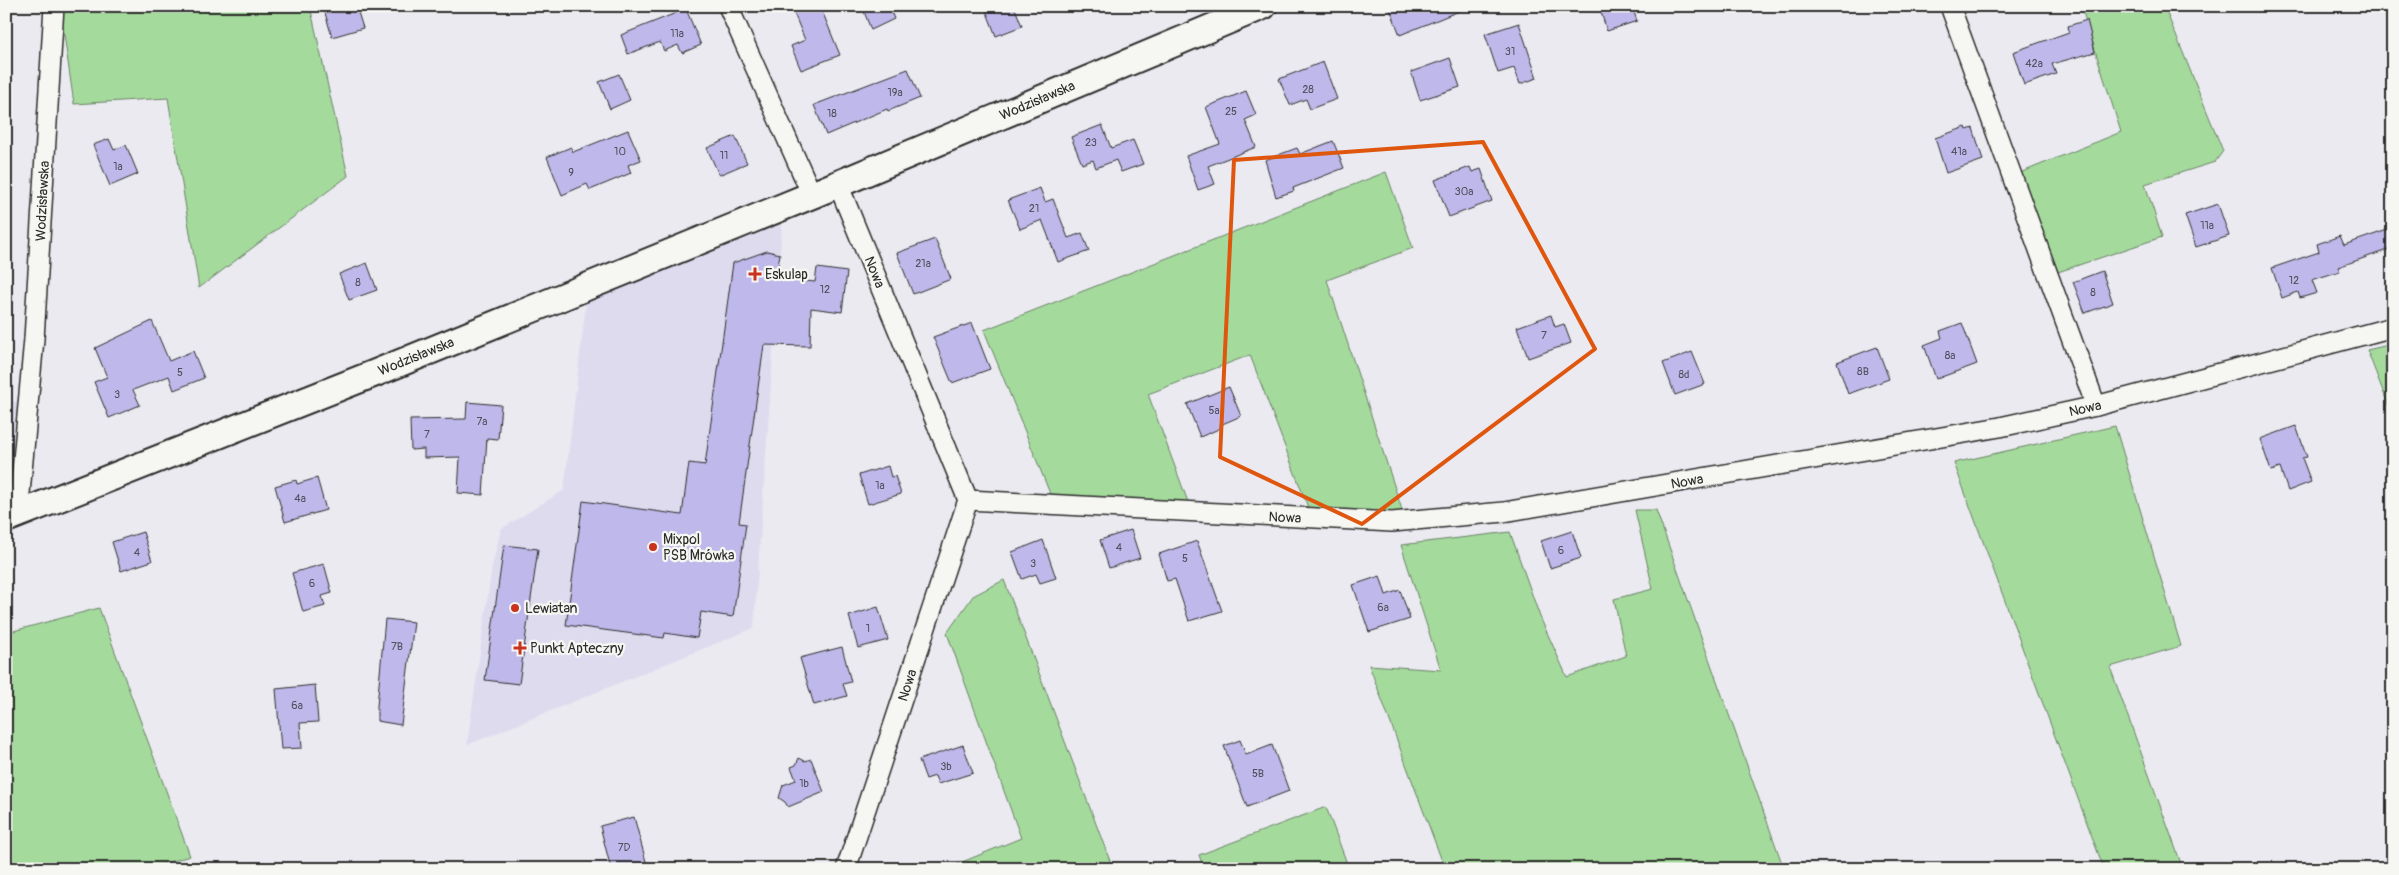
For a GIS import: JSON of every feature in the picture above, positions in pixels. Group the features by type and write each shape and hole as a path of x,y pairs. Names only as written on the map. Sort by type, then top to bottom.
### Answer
{"street":[{"name":"Wodzisławska","path":"54,6 34,339 12,517 364,378 812,195 1227,13 1263,6"},
{"path":"728,6 812,195"},
{"path":"1950,6 2096,406"},
{"name":"Nowa","path":"838,184 968,500 846,869"},
{"name":"Nowa","path":"968,500 1392,522 1514,511 2000,427 2096,406 2393,327"}],"highlighted area":[{"path":"1483,142 1595,349 1362,524 1220,457 1234,160"}],"shaded area":[{"path":"782,224 754,628 467,745 492,566 501,529 564,490 586,303"},
{"path":"19,401 11,490 6,499 6,402"}],"green space":[{"path":"60,6 310,6 348,176 199,288 168,98 74,104"},
{"path":"2081,6 2164,6 2223,151 2215,162 2145,184 2162,237 2058,272 2020,173 2121,132"},
{"path":"1386,172 1413,248 1327,280 1403,513 1309,510 1250,355 1148,394 1188,502 1051,496 984,330"},
{"path":"2393,344 2393,417 2367,350"},
{"path":"2115,426 2181,646 2110,667 2183,869 2104,869 1954,463"},
{"path":"1635,510 1656,510 1784,869 1445,869 1369,665 1441,670 1401,545 1510,532 1540,617 1567,677 1626,656 1614,599 1653,589"},
{"path":"1004,580 1113,869 945,869 1021,838 947,633 973,596"},
{"path":"99,608 190,856 144,869 6,869 6,633"},
{"path":"1326,807 1349,869 1204,869 1199,855"}],"building":[{"path":"323,6 356,6 363,28 332,37"},
{"path":"791,6 820,6 840,55 801,70 791,46 805,40"},
{"path":"862,6 889,6 894,19 871,30"},
{"path":"996,6 1014,6 1022,26 996,36 986,10"},
{"path":"1389,6 1469,6 1469,7 1400,35"},
{"path":"1599,6 1632,6 1637,21 1607,31"},
{"path":"686,9 701,45 682,53 678,45 664,51 660,42 628,54 621,35"},
{"path":"2087,20 2095,52 2052,64 2056,74 2024,85 2013,52 2069,32 2068,26"},
{"path":"1519,23 1537,78 1520,84 1514,68 1498,73 1485,34"},
{"path":"1450,58 1460,87 1420,100 1411,72"},
{"path":"1323,62 1337,99 1310,109 1306,99 1290,105 1279,79"},
{"path":"908,69 920,98 888,111 887,109 826,135 814,105"},
{"path":"619,74 630,100 610,109 599,82"},
{"path":"1246,91 1256,115 1245,120 1256,147 1208,166 1215,184 1198,190 1186,156 1220,144 1206,107"},
{"path":"1102,125 1111,148 1133,140 1143,164 1121,172 1116,160 1096,168 1093,160 1082,164 1071,137"},
{"path":"1966,127 1967,130 1973,128 1983,160 1946,173 1935,138"},
{"path":"628,130 641,160 628,165 631,173 590,190 587,184 562,195 547,157 571,147 573,152"},
{"path":"735,136 747,163 719,175 707,148"},
{"path":"109,139 114,150 126,145 138,174 110,186 93,145"},
{"path":"1333,141 1344,168 1293,188 1294,191 1276,197 1265,160 1297,148 1300,154"},
{"path":"1470,167 1472,172 1481,169 1492,201 1449,217 1435,180"},
{"path":"1040,188 1045,202 1053,199 1068,238 1082,233 1089,251 1058,262 1042,220 1020,229 1008,200"},
{"path":"2218,204 2229,236 2196,247 2185,215"},
{"path":"2393,228 2393,248 2338,267 2340,271 2312,280 2317,293 2300,298 2298,292 2282,298 2272,268 2319,252 2317,244 2340,236 2344,245"},
{"path":"935,239 951,279 913,294 897,253"},
{"path":"767,251 780,254 776,278 815,282 817,268 847,272 842,312 811,308 810,346 764,345 739,523 746,524 733,617 701,612 697,638 665,633 664,638 566,625 583,501 682,515 689,463 705,465 733,263"},
{"path":"367,263 377,290 349,300 339,274"},
{"path":"2102,271 2113,303 2085,313 2073,282"},
{"path":"1551,315 1555,327 1564,324 1571,343 1528,358 1517,327"},
{"path":"152,321 169,361 193,351 204,378 174,390 169,376 133,390 140,405 109,418 94,382 107,377 95,348"},
{"path":"972,323 990,369 952,383 933,337"},
{"path":"1962,323 1977,364 1936,379 1924,345 1942,338 1940,331"},
{"path":"1877,347 1889,379 1848,394 1837,362"},
{"path":"1692,352 1705,384 1675,395 1663,363"},
{"path":"1229,387 1241,416 1220,425 1221,428 1200,437 1187,404"},
{"path":"467,402 501,405 498,439 487,438 483,495 458,493 460,457 424,458 424,449 411,450 410,420 466,419"},
{"path":"2296,426 2307,457 2302,458 2311,482 2288,491 2280,468 2271,471 2260,439"},
{"path":"888,466 891,477 895,476 901,494 868,504 859,475"},
{"path":"317,478 326,510 285,522 275,486 296,480 297,484"},
{"path":"1131,530 1140,558 1109,568 1100,540"},
{"path":"1572,531 1581,558 1550,568 1541,541"},
{"path":"143,532 152,561 121,571 112,542"},
{"path":"1043,540 1056,578 1040,583 1036,574 1022,579 1012,552"},
{"path":"1197,541 1222,611 1189,621 1175,579 1167,581 1159,554"},
{"path":"504,545 538,549 519,684 485,680"},
{"path":"324,564 332,593 322,596 325,606 303,612 292,573"},
{"path":"1380,576 1386,595 1400,590 1410,619 1369,632 1353,585"},
{"path":"878,607 888,640 858,648 849,616"},
{"path":"385,619 414,622 401,725 377,721"},
{"path":"842,647 851,682 843,684 847,696 814,705 800,658"},
{"path":"315,685 318,722 300,723 302,748 281,749 276,689"},
{"path":"1240,740 1246,755 1272,745 1289,791 1247,807 1224,746"},
{"path":"963,745 973,773 938,784 935,776 926,779 919,760"},
{"path":"799,758 805,761 811,759 824,792 788,807 779,798 783,785 796,780 791,767 796,765"},
{"path":"634,817 648,869 611,869 600,826"}],"place":[{"name":"Eskulap","path":"755,274"},
{"name":"Mixpol PSB Mrówka","path":"653,547"},
{"name":"Lewiatan","path":"515,608"},
{"name":"Punkt Apteczny","path":"520,648"}]}
